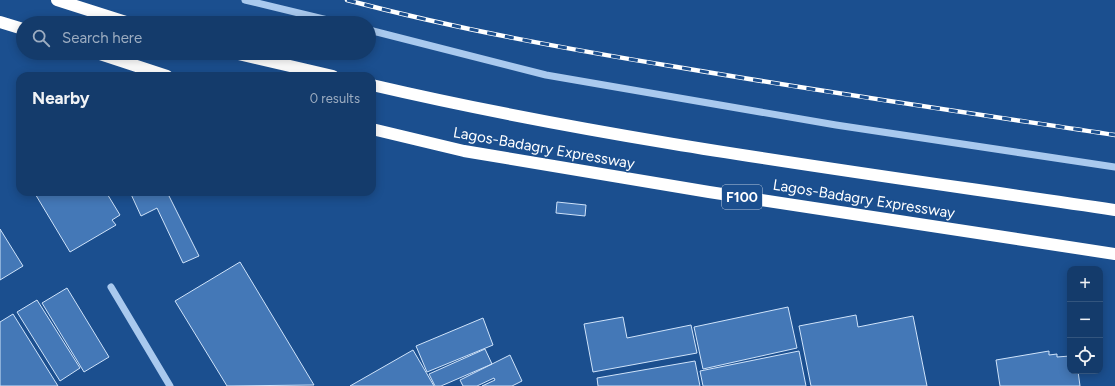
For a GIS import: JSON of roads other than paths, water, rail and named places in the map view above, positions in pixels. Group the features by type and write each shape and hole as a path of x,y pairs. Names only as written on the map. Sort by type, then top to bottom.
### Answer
{"highway":[{"path":"56,0 107,16"},
{"path":"0,22 16,27"},
{"path":"118,60 155,72"},
{"path":"264,60 316,72"},
{"name":"Lagos-Badagry Expressway","path":"376,86 438,100 694,148 1115,210"},
{"name":"Lagos-Badagry Expressway","path":"376,130 479,154 702,191 1115,254"}],"street":[{"path":"245,0 311,16"},
{"path":"376,32 546,75 836,125 1115,167"},
{"path":"112,287 170,386"}],"railway":[{"path":"347,0 470,29 594,53 841,94 1115,135"}]}
